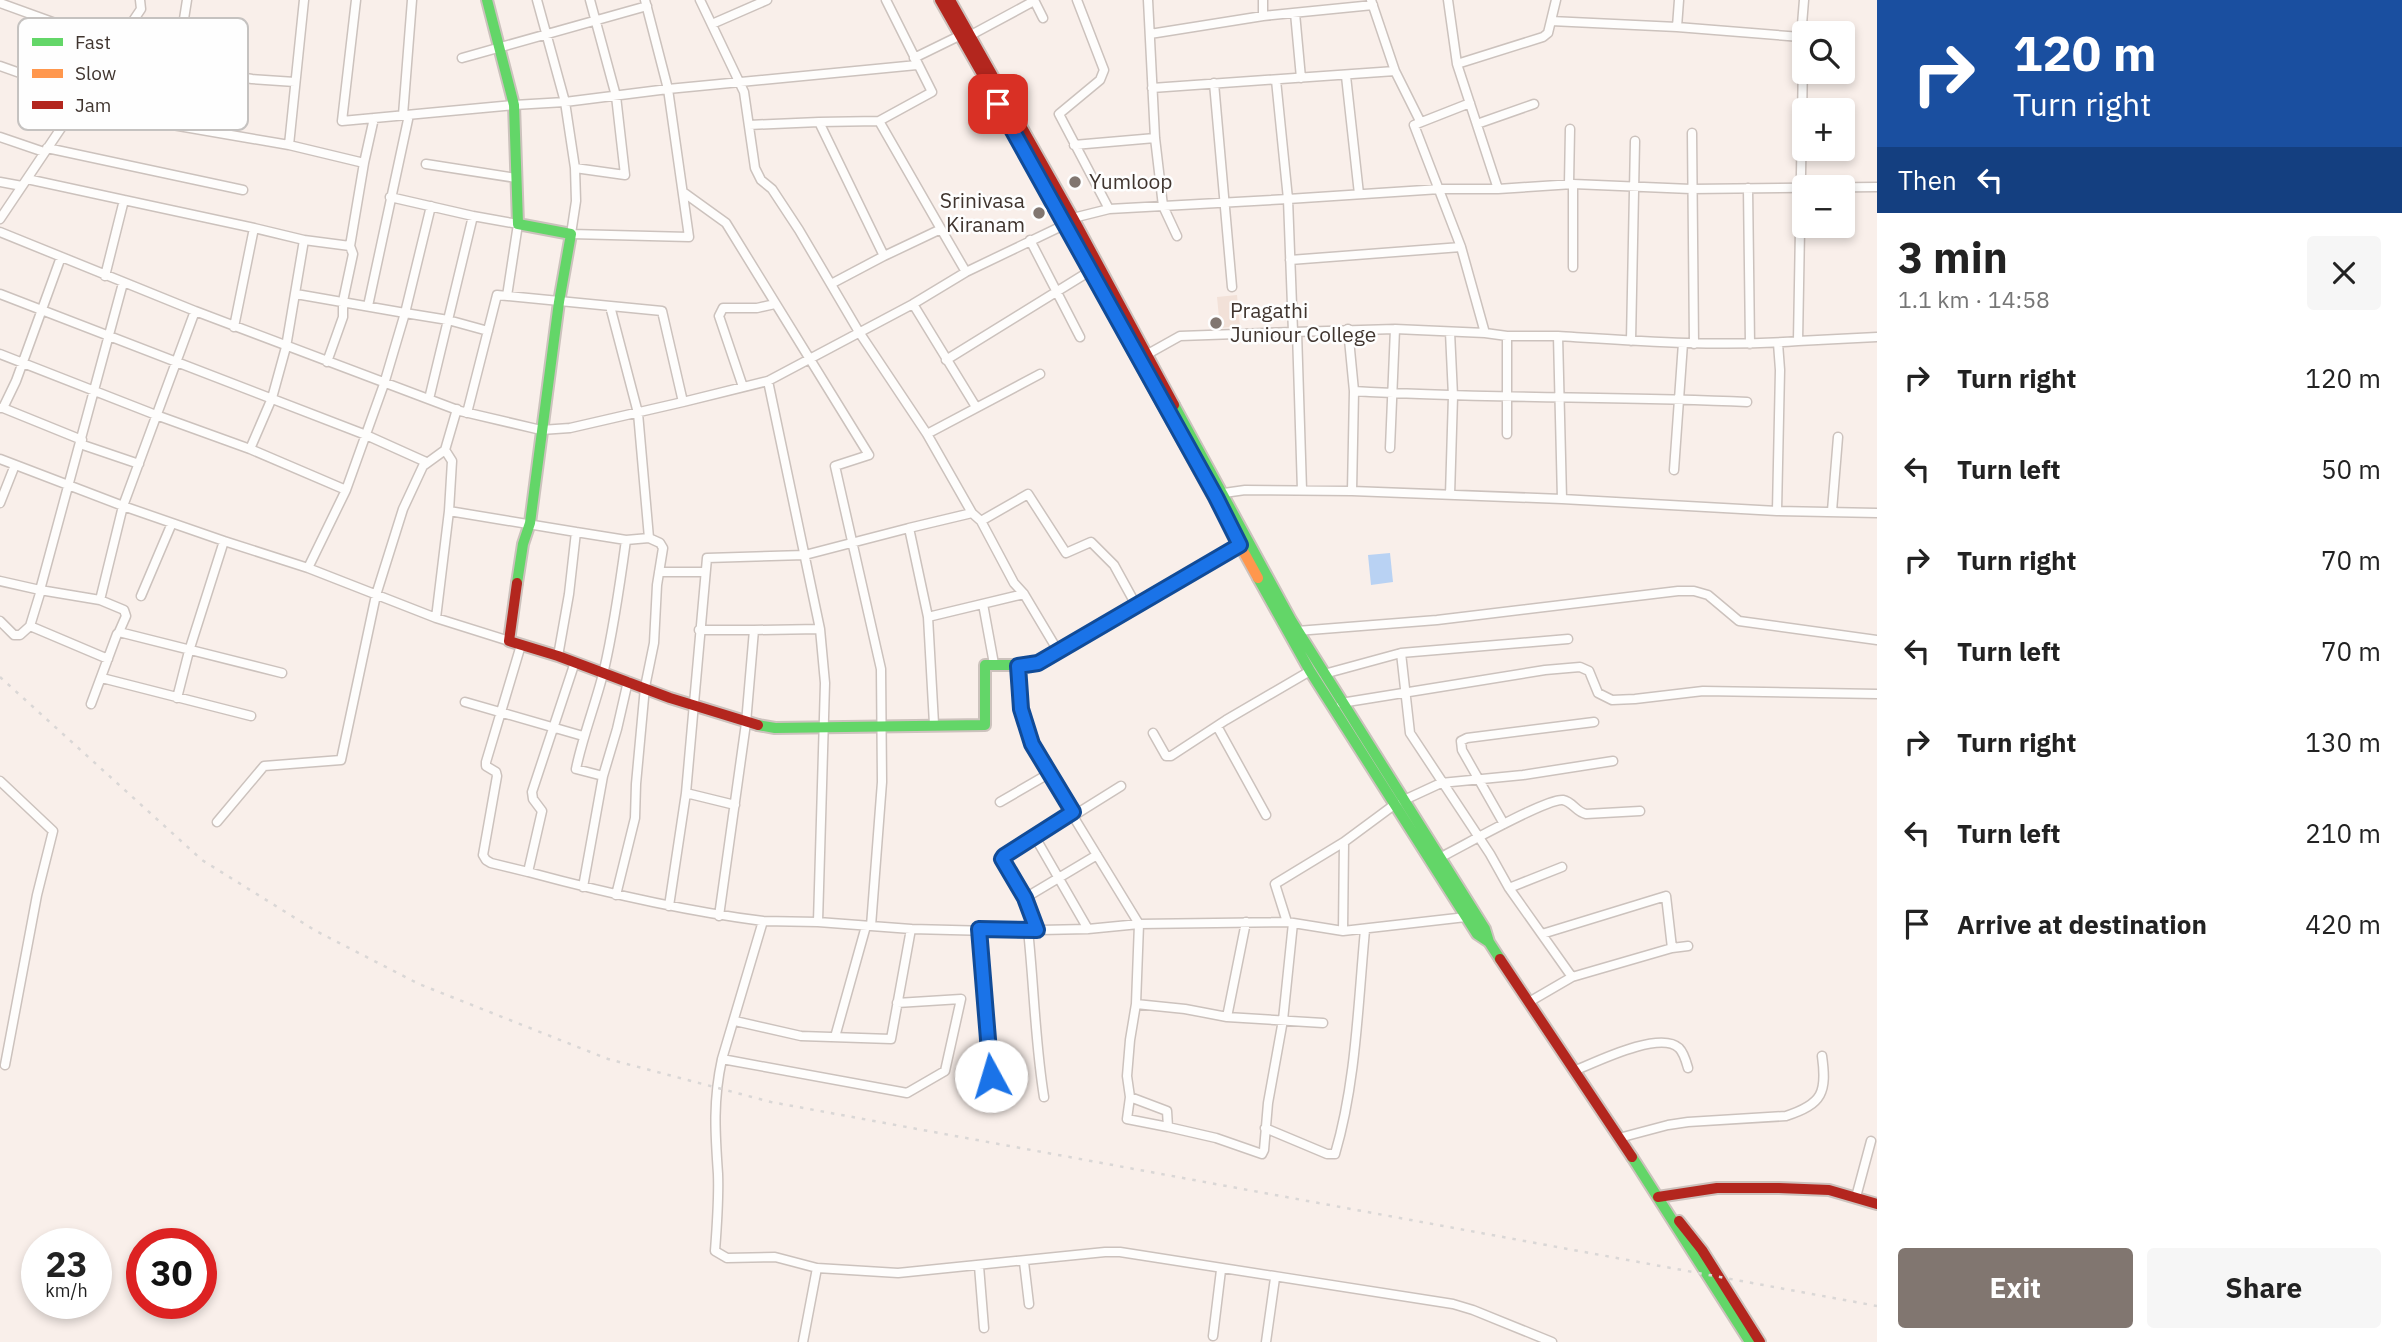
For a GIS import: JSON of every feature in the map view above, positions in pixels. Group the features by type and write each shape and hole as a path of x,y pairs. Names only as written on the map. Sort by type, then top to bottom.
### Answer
{"main road":[{"path":"487,0 514,104 518,224 571,233 559,302 530,523 523,544 509,641 746,723 775,727 985,725 985,666 1038,663 1058,650"},
{"path":"940,0 965,35"},
{"path":"950,0 965,35 1050,194 1146,355 1224,493 1297,631 1466,917 1478,934 1489,942"},
{"path":"1069,222 1090,271 1310,671 1398,803 1439,858 1485,929 1489,942 1574,1071 1658,1196 1702,1250 1760,1342"},
{"path":"1658,1196 1717,1188 1829,1190 1877,1204"},
{"path":"1668,1209 1669,1217 1751,1342"}],"street":[{"path":"135,18 141,9 140,0"},
{"path":"184,18 187,0"},
{"path":"289,145 304,0"},
{"path":"356,0 342,121 514,104 565,102 916,61 1034,0 1043,18"},
{"path":"368,306 406,115 412,0"},
{"path":"463,58 547,34 646,3 668,89 690,236 571,233 576,201 575,168 565,102 547,34 537,0"},
{"path":"575,168 625,175 616,96 590,0"},
{"path":"700,0 744,92 755,168 761,180 772,189 799,230 859,332 927,434 972,513 981,521 1014,583 1024,594 1058,650 1240,545"},
{"path":"712,24 767,0"},
{"path":"749,125 879,121 932,92 886,0"},
{"path":"1077,0 1104,70 1100,80 1059,114 1110,209"},
{"path":"1148,0 1155,138 1163,206 1177,236"},
{"path":"1263,0 1264,16"},
{"path":"1448,0 1457,64 1498,189"},
{"path":"1457,64 1543,37 1548,33 1556,0"},
{"path":"1676,27 1679,0"},
{"path":"1802,21 1804,0"},
{"path":"0,3 37,18"},
{"path":"1150,34 1372,3 1395,71 1420,121"},
{"path":"1295,13 1301,78"},
{"path":"1551,21 1792,36"},
{"path":"0,66 18,72"},
{"path":"1152,88 1395,71"},
{"path":"1346,76 1359,194"},
{"path":"248,78 295,82"},
{"path":"1276,80 1288,199 1303,490"},
{"path":"1214,83 1232,286"},
{"path":"1801,175 1803,84"},
{"path":"1470,103 1420,121 1414,128 1461,247 1485,334"},
{"path":"1477,124 1534,104"},
{"path":"327,362 343,317 343,301 353,254 350,246 374,118"},
{"path":"879,121 966,272"},
{"path":"819,122 884,256"},
{"path":"0,219 59,130"},
{"path":"202,130 289,145 364,163"},
{"path":"1570,130 1573,267"},
{"path":"1692,133 1694,344"},
{"path":"0,136 46,150 243,190"},
{"path":"1074,145 1155,138"},
{"path":"1631,341 1635,141"},
{"path":"426,164 516,178"},
{"path":"0,182 24,183 124,200 304,240 350,246"},
{"path":"0,232 195,312 384,384 462,411 541,430 570,428 768,382 913,304 966,272 1069,222 1110,209 1440,189 1498,189 1571,184 1691,189 1792,187"},
{"path":"1855,187 1877,187"},
{"path":"1748,188 1750,344"},
{"path":"683,192 726,223 869,455 835,467 881,669 882,782 869,926 835,1037"},
{"path":"390,197 518,224 507,296"},
{"path":"105,276 124,200"},
{"path":"308,568 346,490 384,384 405,313 431,206"},
{"path":"429,399 473,216"},
{"path":"234,327 254,228"},
{"path":"831,284 941,229"},
{"path":"1798,341 1800,238"},
{"path":"250,449 272,398 286,347 304,240"},
{"path":"1030,240 1080,337"},
{"path":"1290,260 1461,247"},
{"path":"61,257 2,408 139,464"},
{"path":"946,360 1055,290 1090,271"},
{"path":"0,621 17,636 30,626 123,283"},
{"path":"0,294 40,312 366,435 426,462 432,462 447,453 488,331 497,295 662,311 683,402"},
{"path":"296,294 448,320 488,331"},
{"path":"743,387 719,316 723,308 757,308 775,304"},
{"path":"913,304 976,407"},
{"path":"610,306 638,413 649,538"},
{"path":"100,600 124,506 195,312"},
{"path":"1146,355 1180,336 1348,329 1558,336 1694,344 1750,344 1877,337"},
{"path":"1348,329 1354,391 1352,491"},
{"path":"1390,448 1395,329"},
{"path":"1450,332 1450,495"},
{"path":"1507,336 1507,434"},
{"path":"1558,336 1562,499"},
{"path":"1777,511 1780,370 1778,342"},
{"path":"1674,470 1683,343"},
{"path":"0,354 250,449 346,490"},
{"path":"927,434 1040,374"},
{"path":"768,382 820,629 825,682 818,922"},
{"path":"1354,391 1452,396 1747,402"},
{"path":"1832,511 1838,437"},
{"path":"436,618 449,511 452,461 447,453"},
{"path":"0,459 124,506 308,568 436,618 509,641"},
{"path":"217,822 264,766 341,760 384,598 403,509 426,462"},
{"path":"0,503 15,465"},
{"path":"1224,493 1245,490 1352,491 1777,511 1877,513"},
{"path":"981,521 1028,494 1066,553 1091,542 1114,565 1136,605"},
{"path":"449,511 626,540 649,538 662,545 654,643 645,687 635,818 616,895"},
{"path":"668,905 686,793 707,558 805,555 972,513"},
{"path":"141,596 173,523"},
{"path":"909,528 928,617 934,724"},
{"path":"558,656 576,532"},
{"path":"603,776 576,769 612,635 626,540"},
{"path":"177,698 224,541"},
{"path":"659,572 704,572"},
{"path":"0,581 100,600 124,610 126,616 91,704"},
{"path":"1297,631 1437,620 1694,591 1707,595 1739,621 1877,640"},
{"path":"928,617 1024,594"},
{"path":"984,604 994,664"},
{"path":"30,626 108,659"},
{"path":"699,630 820,629"},
{"path":"719,916 746,723 754,630"},
{"path":"120,632 282,673"},
{"path":"1324,674 1401,653 1568,639"},
{"path":"521,645 486,762 486,766 496,772 497,776 483,855 491,863 616,895 719,916 763,921 911,929 1033,930 1088,929 1139,924 1290,922 1343,931 1466,917"},
{"path":"1401,653 1410,733 1509,888 1572,977"},
{"path":"528,872 542,811 533,799 532,792 551,727 575,662"},
{"path":"1018,666 1021,709 1032,744 1073,812 1002,859 1025,898 1033,930 1036,1049 1044,1097"},
{"path":"1341,703 1545,670 1580,667 1588,671 1598,693 1612,700 1703,691 1877,694"},
{"path":"1153,733 1169,757 1310,671"},
{"path":"102,678 251,716"},
{"path":"583,887 603,776 628,681"},
{"path":"466,702 583,736"},
{"path":"1504,824 1462,750 1461,741 1467,738 1594,722"},
{"path":"1217,726 1266,815"},
{"path":"1121,786 1073,816 1139,924 1136,1004 1128,1064 1130,1097 1127,1119 1216,1138 1262,1154 1283,1020 1290,922 1275,884 1344,842 1398,803 1441,783 1613,761"},
{"path":"1000,802 1050,773"},
{"path":"0,781 53,831 37,895 5,1065"},
{"path":"686,793 735,805"},
{"path":"1439,858 1554,801 1564,800 1579,813 1586,814 1640,811"},
{"path":"1035,837 1088,929"},
{"path":"1343,931 1344,842"},
{"path":"1025,898 1097,855"},
{"path":"1509,888 1562,867"},
{"path":"1542,934 1666,896 1672,948"},
{"path":"763,921 715,1087 714,1128 718,1175 715,1251 727,1258 775,1257 817,1268 898,1273 1120,1252 1221,1270 1453,1304 1552,1342"},
{"path":"1227,1017 1246,922"},
{"path":"735,1021 801,1036 891,1039 911,929"},
{"path":"979,929 991,1076"},
{"path":"1265,1128 1326,1154 1335,1154 1342,1131 1353,1052 1365,930"},
{"path":"1529,1002 1572,977 1672,948 1688,946"},
{"path":"722,1059 907,1093 945,1071 961,999 897,1003"},
{"path":"1136,1004 1227,1017 1323,1023"},
{"path":"1574,1071 1649,1043 1664,1041 1681,1050 1688,1068"},
{"path":"1619,1138 1678,1123 1795,1113 1817,1099 1823,1091 1825,1078 1822,1056"},
{"path":"1130,1097 1167,1111 1168,1127"},
{"path":"1856,1197 1871,1141"},
{"path":"1024,1262 1028,1304"},
{"path":"979,1266 984,1328"},
{"path":"803,1342 817,1268"},
{"path":"1213,1336 1221,1270"},
{"path":"1266,1342 1275,1278"}],"shaded area":[{"path":"1237,295 1240,326 1220,328 1217,297"}],"water":[{"path":"1390,553 1393,582 1371,585 1368,555"}],"railway":[{"path":"0,677 202,860 316,931 419,984 608,1059 771,1102 1877,1306"}],"traffic: fast":[{"path":"487,0 514,105 518,224 571,234 559,302 530,523 523,544 517,583"},
{"path":"1174,405 1291,620 1485,929 1489,942 1500,959"},
{"path":"1258,578 1310,671 1477,934 1489,942"},
{"path":"758,725 775,728 985,725 985,665 1032,665 1058,651"},
{"path":"1632,1157 1750,1342"}],"traffic: slow":[{"path":"1049,192 1064,225 1258,578"}],"traffic: jam":[{"path":"940,0 1049,192"},
{"path":"950,0 1073,218 1174,405"},
{"path":"517,583 509,641 558,656 670,698 758,725"},
{"path":"1500,959 1632,1157"},
{"path":"1658,1197 1717,1188 1779,1188 1829,1190 1877,1204"},
{"path":"1679,1221 1702,1250 1760,1342"}],"place":[{"name":"Yumloop","path":"1075,182"},
{"name":"Srinivasa Kiranam","path":"1039,213"},
{"name":"Pragathi Juniour College","path":"1216,323"}],"route":[{"path":"991,1076 979,929 1037,930 1025,898 1002,859 1073,812 1032,744 1021,709 1018,666 1038,663 1240,545 1216,497 1064,225 1050,194 998,104"}]}
